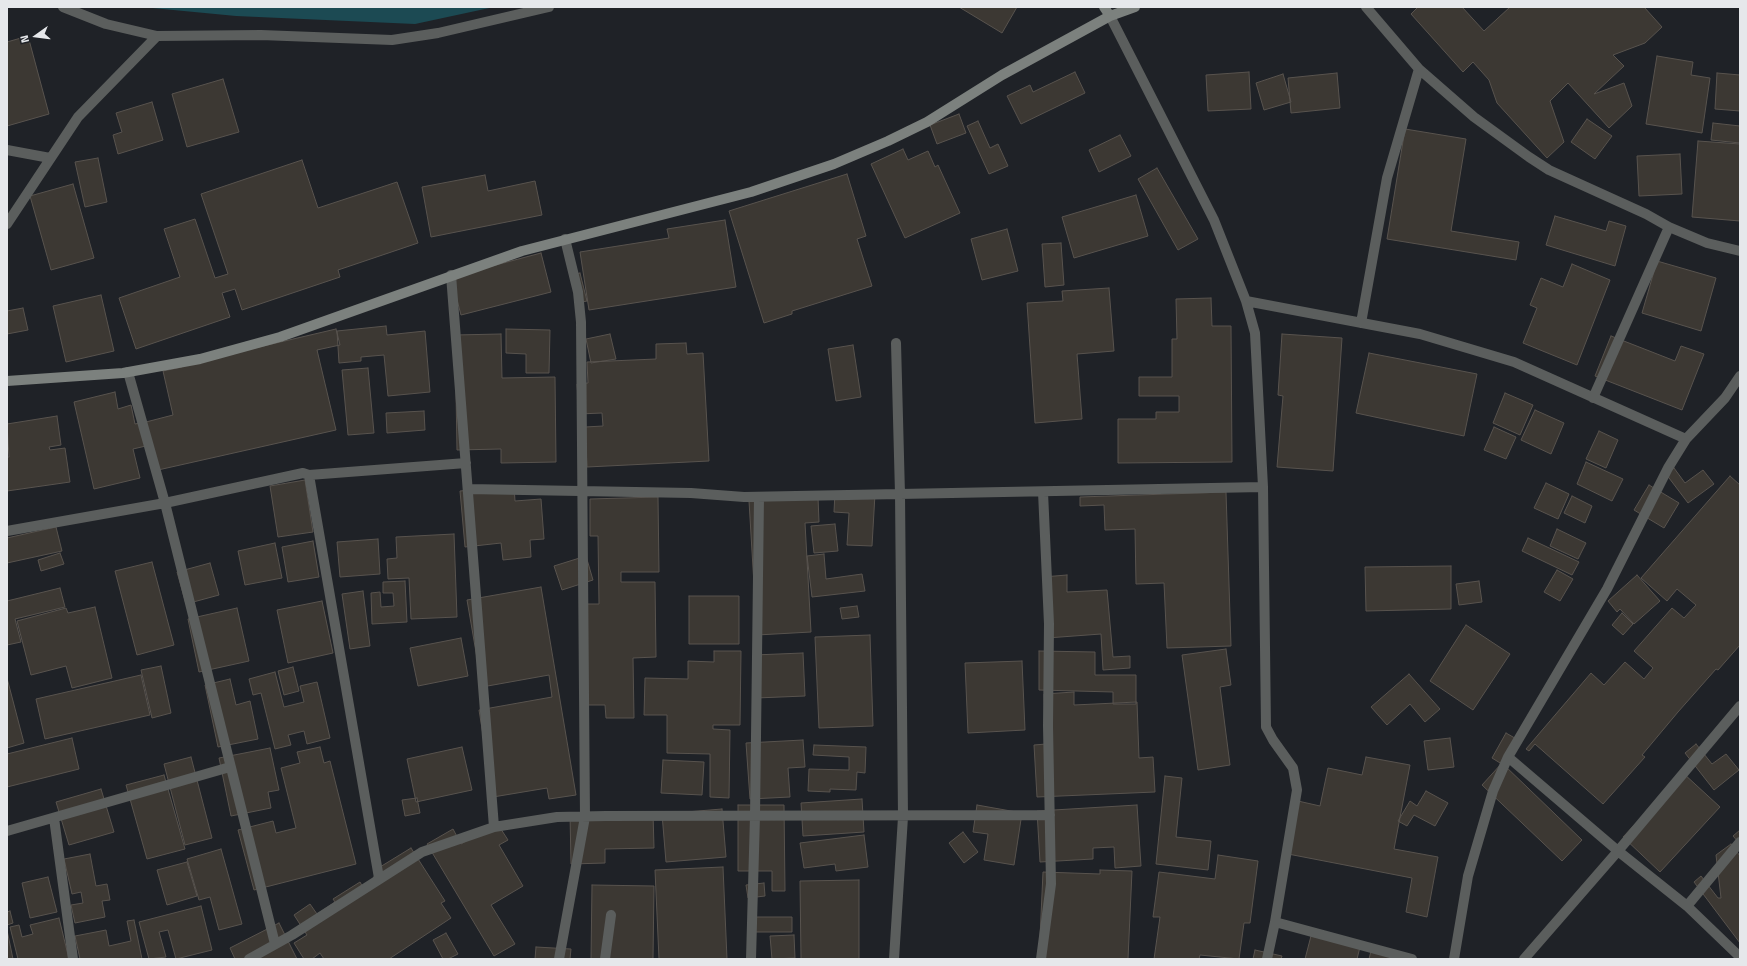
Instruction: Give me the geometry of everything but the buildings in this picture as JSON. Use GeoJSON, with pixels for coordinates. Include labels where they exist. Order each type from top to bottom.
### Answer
{"type":"FeatureCollection","features":[{"type":"Feature","properties":{"kind":"main road"},"geometry":{"type":"LineString","coordinates":[[1104,7],[1110,16]]}},
{"type":"Feature","properties":{"kind":"main road"},"geometry":{"type":"LineString","coordinates":[[7,381],[128,372],[200,359],[280,337],[522,251],[751,192],[834,164],[927,122],[1002,75],[1110,16],[1135,7]]}},
{"type":"Feature","properties":{"kind":"street"},"geometry":{"type":"LineString","coordinates":[[55,7],[65,8],[106,24],[157,36],[261,35],[392,40],[438,33],[549,7]]}},
{"type":"Feature","properties":{"kind":"street"},"geometry":{"type":"LineString","coordinates":[[1366,7],[1418,69],[1474,117],[1548,170],[1646,214],[1669,227],[1708,243],[1740,252]]}},
{"type":"Feature","properties":{"kind":"street"},"geometry":{"type":"LineString","coordinates":[[1110,16],[1214,220],[1246,301],[1255,333],[1263,487],[1266,727],[1273,740],[1293,768],[1296,790],[1276,922],[1267,959]]}},
{"type":"Feature","properties":{"kind":"street"},"geometry":{"type":"LineString","coordinates":[[7,224],[78,117],[157,36]]}},
{"type":"Feature","properties":{"kind":"street"},"geometry":{"type":"LineString","coordinates":[[1361,323],[1387,178],[1418,69]]}},
{"type":"Feature","properties":{"kind":"street"},"geometry":{"type":"LineString","coordinates":[[7,150],[50,158]]}},
{"type":"Feature","properties":{"kind":"street"},"geometry":{"type":"LineString","coordinates":[[1593,398],[1669,227]]}},
{"type":"Feature","properties":{"kind":"street"},"geometry":{"type":"LineString","coordinates":[[559,959],[585,817],[581,490],[581,322],[578,292],[565,239]]}},
{"type":"Feature","properties":{"kind":"street"},"geometry":{"type":"LineString","coordinates":[[451,275],[494,827]]}},
{"type":"Feature","properties":{"kind":"street"},"geometry":{"type":"LineString","coordinates":[[1246,301],[1420,334],[1514,362],[1686,439]]}},
{"type":"Feature","properties":{"kind":"street"},"geometry":{"type":"LineString","coordinates":[[894,959],[903,817],[900,494],[896,343]]}},
{"type":"Feature","properties":{"kind":"street"},"geometry":{"type":"LineString","coordinates":[[128,372],[165,503],[275,944]]}},
{"type":"Feature","properties":{"kind":"street"},"geometry":{"type":"LineString","coordinates":[[1454,959],[1468,876],[1493,792],[1508,757],[1607,589],[1668,468],[1686,439],[1725,398],[1740,376]]}},
{"type":"Feature","properties":{"kind":"street"},"geometry":{"type":"LineString","coordinates":[[7,531],[165,503],[303,473],[309,475],[466,463]]}},
{"type":"Feature","properties":{"kind":"street"},"geometry":{"type":"LineString","coordinates":[[309,475],[379,878]]}},
{"type":"Feature","properties":{"kind":"street"},"geometry":{"type":"LineString","coordinates":[[468,489],[691,493],[759,497],[1263,487]]}},
{"type":"Feature","properties":{"kind":"street"},"geometry":{"type":"LineString","coordinates":[[1041,959],[1051,884],[1048,726],[1049,624],[1043,492]]}},
{"type":"Feature","properties":{"kind":"street"},"geometry":{"type":"LineString","coordinates":[[751,959],[755,816],[759,497]]}},
{"type":"Feature","properties":{"kind":"street"},"geometry":{"type":"LineString","coordinates":[[1524,959],[1618,851],[1740,706]]}},
{"type":"Feature","properties":{"kind":"street"},"geometry":{"type":"LineString","coordinates":[[1508,757],[1618,851],[1687,906],[1740,957]]}},
{"type":"Feature","properties":{"kind":"street"},"geometry":{"type":"LineString","coordinates":[[7,831],[230,767]]}},
{"type":"Feature","properties":{"kind":"street"},"geometry":{"type":"LineString","coordinates":[[249,959],[422,852],[494,827],[557,817],[903,817],[1050,815]]}},
{"type":"Feature","properties":{"kind":"street"},"geometry":{"type":"LineString","coordinates":[[54,818],[73,959]]}},
{"type":"Feature","properties":{"kind":"street"},"geometry":{"type":"LineString","coordinates":[[1687,906],[1740,842]]}},
{"type":"Feature","properties":{"kind":"street"},"geometry":{"type":"LineString","coordinates":[[605,959],[611,915]]}},
{"type":"Feature","properties":{"kind":"street"},"geometry":{"type":"LineString","coordinates":[[1276,922],[1412,959]]}},
{"type":"Feature","properties":{"kind":"water"},"geometry":{"type":"Polygon","coordinates":[[[142,7],[494,7],[415,24],[236,16],[142,7]]]}}]}
